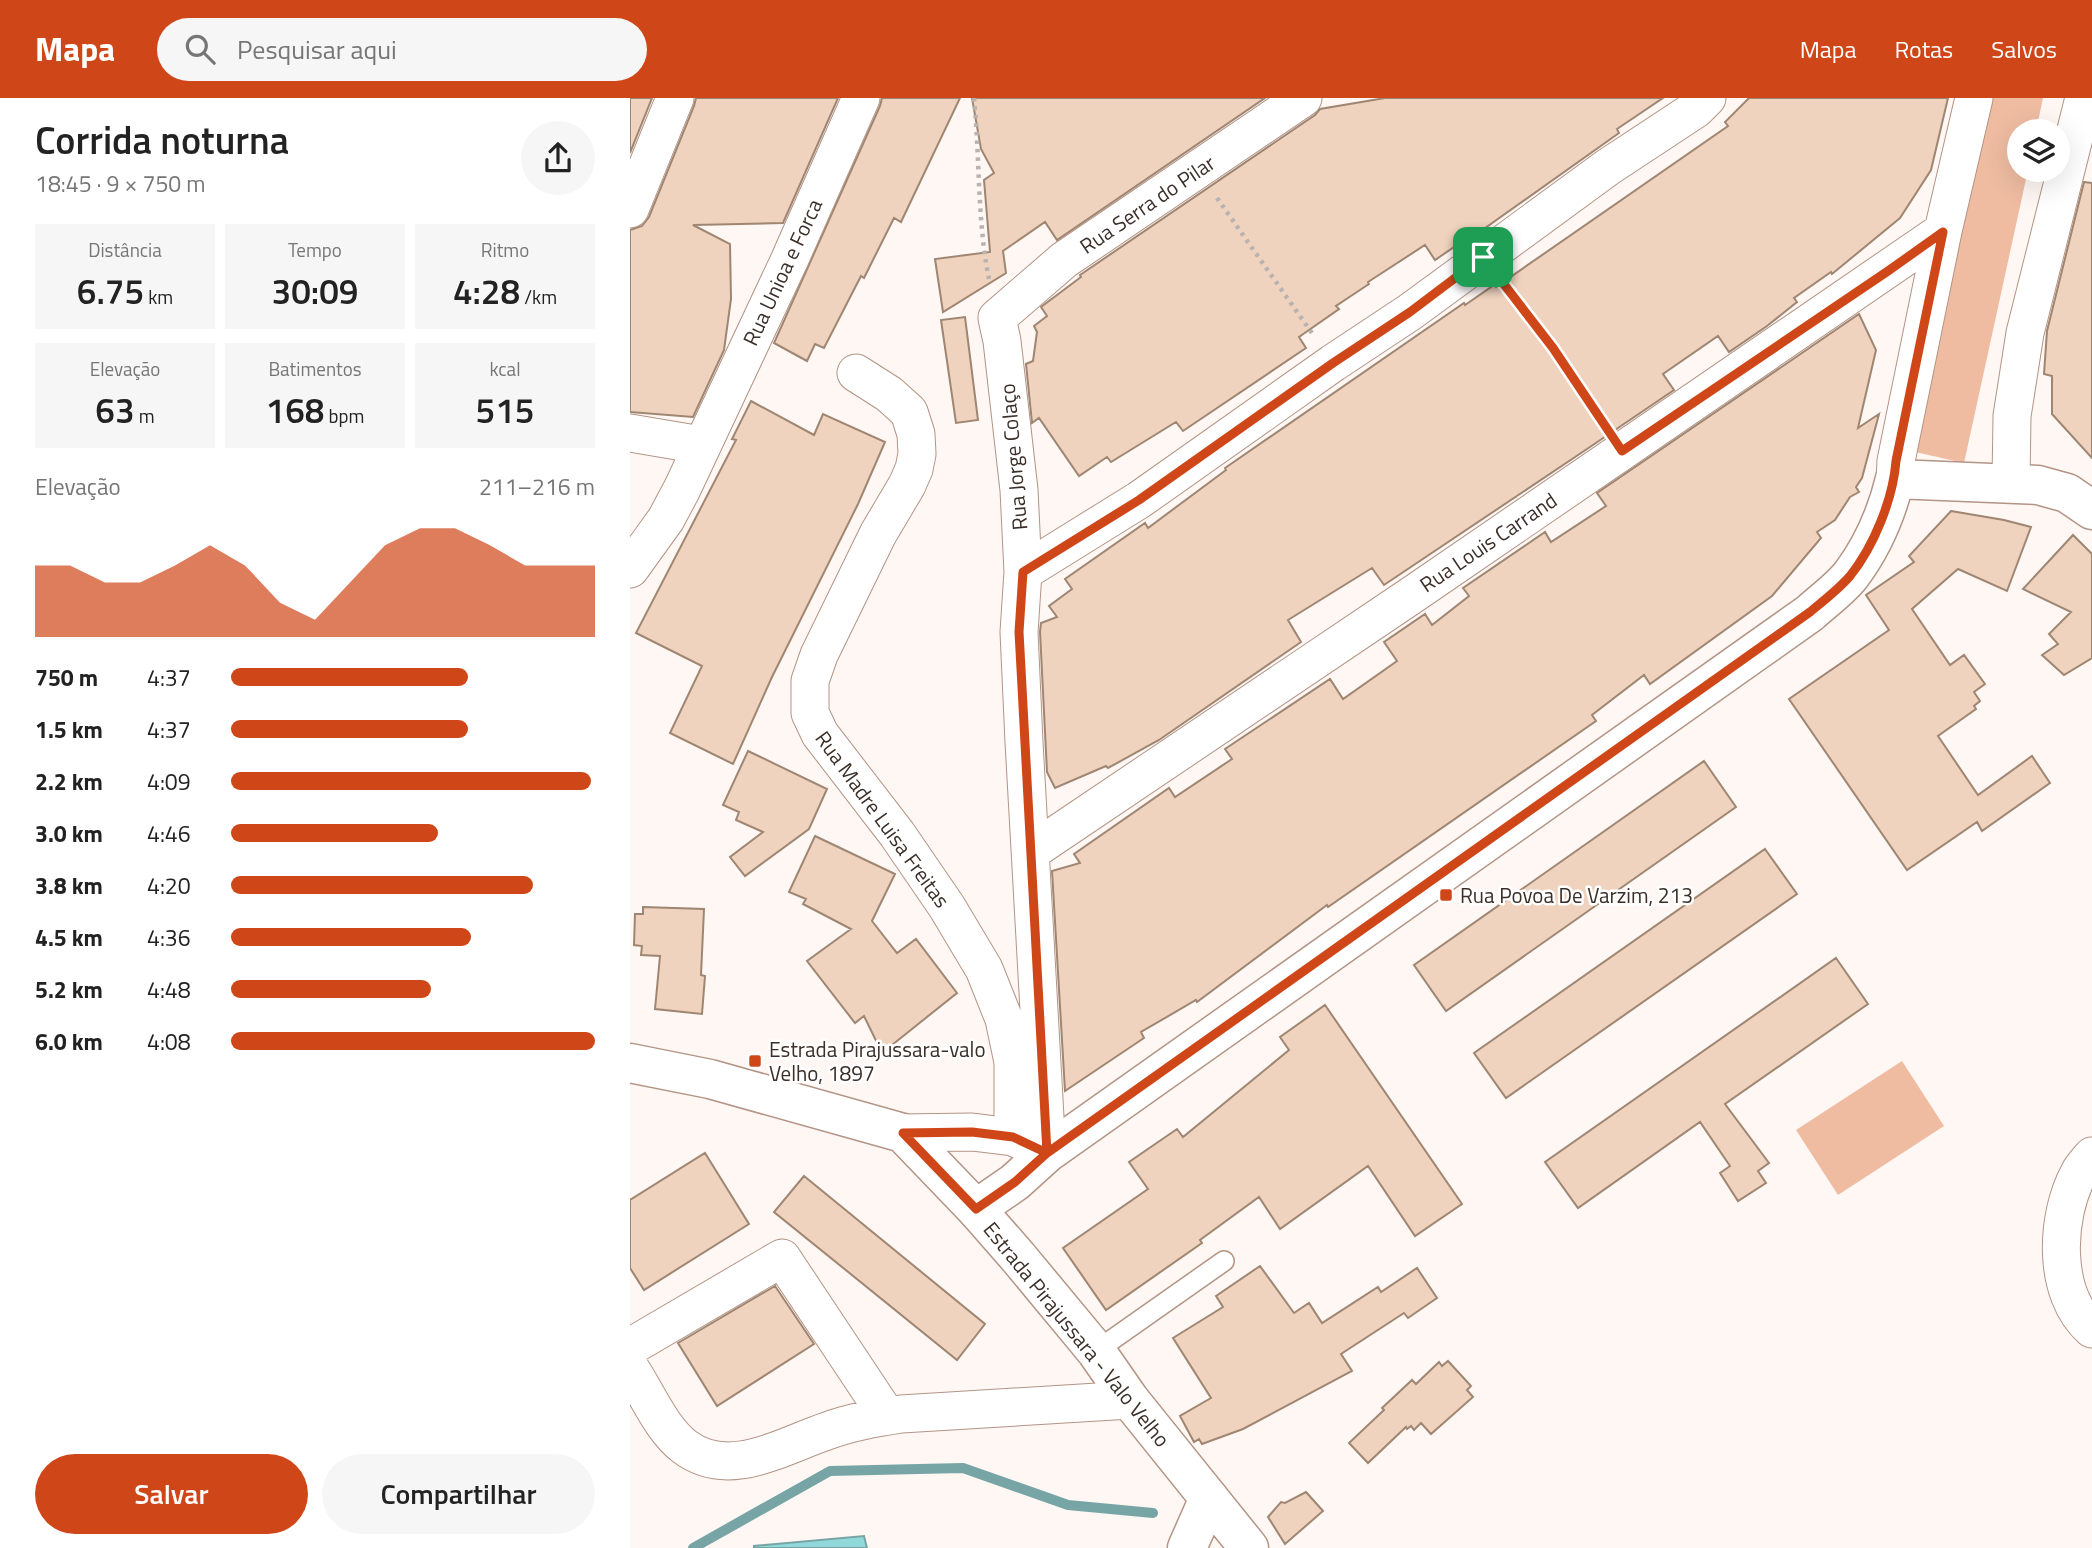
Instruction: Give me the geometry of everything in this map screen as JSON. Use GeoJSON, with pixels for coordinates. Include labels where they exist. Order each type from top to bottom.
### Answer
{"type":"FeatureCollection","features":[{"type":"Feature","properties":{"kind":"main road"},"geometry":{"type":"LineString","coordinates":[[976,1209],[1015,1182],[1047,1153],[1810,612],[1850,576],[1888,505],[1895,479],[2011,482],[2056,489],[2092,510]]}},
{"type":"Feature","properties":{"kind":"main road"},"geometry":{"type":"LineString","coordinates":[[630,1063],[710,1079],[903,1133]]}},
{"type":"Feature","properties":{"kind":"main road","name":"Estrada Pirajussara - Valo Velho"},"geometry":{"type":"LineString","coordinates":[[903,1133],[976,1209],[1096,1351],[1130,1400],[1249,1548]]}},
{"type":"Feature","properties":{"kind":"main road"},"geometry":{"type":"LineString","coordinates":[[1187,1548],[1209,1498]]}},
{"type":"Feature","properties":{"kind":"street"},"geometry":{"type":"LineString","coordinates":[[630,209],[675,98]]}},
{"type":"Feature","properties":{"kind":"street","name":"Rua Unioa e Forca"},"geometry":{"type":"LineString","coordinates":[[630,569],[666,519],[789,261],[860,98]]}},
{"type":"Feature","properties":{"kind":"street","name":"Rua Serra do Pilar"},"geometry":{"type":"LineString","coordinates":[[997,318],[1064,260],[1303,98]]}},
{"type":"Feature","properties":{"kind":"street"},"geometry":{"type":"LineString","coordinates":[[1023,572],[1139,500],[1410,312],[1608,167],[1696,109],[1707,98]]}},
{"type":"Feature","properties":{"kind":"street"},"geometry":{"type":"LineString","coordinates":[[1895,479],[1896,461],[1943,232],[1974,98]]}},
{"type":"Feature","properties":{"kind":"street"},"geometry":{"type":"LineString","coordinates":[[2011,482],[2012,416],[2025,333],[2084,98]]}},
{"type":"Feature","properties":{"kind":"street","name":"Rua Louis Carrand"},"geometry":{"type":"LineString","coordinates":[[1032,851],[1943,232]]}},
{"type":"Feature","properties":{"kind":"street","name":"Rua Jorge Colaço"},"geometry":{"type":"LineString","coordinates":[[997,318],[1002,341],[1018,490],[1023,572],[1019,632],[1047,1153]]}},
{"type":"Feature","properties":{"kind":"street","name":"Rua Madre Luisa Freitas"},"geometry":{"type":"LineString","coordinates":[[856,373],[889,394],[909,412],[916,434],[917,454],[907,485],[878,534],[819,655],[810,681],[810,713],[820,734],[897,834],[947,907],[984,969],[1004,1018],[1013,1062],[1013,1137]]}},
{"type":"Feature","properties":{"kind":"street"},"geometry":{"type":"LineString","coordinates":[[630,433],[701,445]]}},
{"type":"Feature","properties":{"kind":"street"},"geometry":{"type":"LineString","coordinates":[[903,1133],[972,1132],[1013,1137],[1047,1153]]}},
{"type":"Feature","properties":{"kind":"street"},"geometry":{"type":"LineString","coordinates":[[2092,1156],[2079,1173],[2066,1209],[2076,1253],[2065,1282],[2072,1304],[2092,1329]]}},
{"type":"Feature","properties":{"kind":"street"},"geometry":{"type":"LineString","coordinates":[[630,1347],[782,1258],[887,1416]]}},
{"type":"Feature","properties":{"kind":"street"},"geometry":{"type":"LineString","coordinates":[[630,1368],[667,1427],[683,1446],[704,1459],[725,1463],[751,1458],[864,1420],[887,1416],[1130,1400]]}},
{"type":"Feature","properties":{"kind":"lane"},"geometry":{"type":"LineString","coordinates":[[1096,1351],[1224,1261]]}},
{"type":"Feature","properties":{"kind":"path"},"geometry":{"type":"LineString","coordinates":[[974,98],[982,232],[997,318]]}},
{"type":"Feature","properties":{"kind":"path"},"geometry":{"type":"LineString","coordinates":[[1198,171],[1333,363]]}},
{"type":"Feature","properties":{"kind":"path"},"geometry":{"type":"LineString","coordinates":[[1483,257],[1553,348],[1622,451]]}},
{"type":"Feature","properties":{"kind":"shaded area"},"geometry":{"type":"Polygon","coordinates":[[[1988,98],[2043,98],[2039,119],[2007,119],[2007,182],[2025,182],[1964,463],[1902,449],[1988,98]]]}},
{"type":"Feature","properties":{"kind":"shaded area"},"geometry":{"type":"Polygon","coordinates":[[[1902,1061],[1944,1126],[1838,1195],[1796,1130],[1902,1061]]]}},
{"type":"Feature","properties":{"kind":"water"},"geometry":{"type":"Polygon","coordinates":[[[864,1536],[867,1548],[754,1548],[754,1546],[864,1536]]]}},
{"type":"Feature","properties":{"kind":"building"},"geometry":{"type":"Polygon","coordinates":[[[630,98],[652,98],[630,153],[630,98]]]}},
{"type":"Feature","properties":{"kind":"building"},"geometry":{"type":"Polygon","coordinates":[[[696,98],[838,98],[783,223],[693,225],[730,244],[731,299],[724,350],[693,417],[630,412],[630,230],[642,226],[649,217],[696,98]]]}},
{"type":"Feature","properties":{"kind":"building"},"geometry":{"type":"Polygon","coordinates":[[[882,98],[960,98],[901,222],[894,218],[824,348],[815,344],[807,361],[774,343],[882,98]]]}},
{"type":"Feature","properties":{"kind":"building"},"geometry":{"type":"Polygon","coordinates":[[[972,98],[1265,98],[1057,240],[1045,222],[1003,251],[1006,273],[943,312],[935,259],[990,252],[984,180],[994,173],[981,149],[972,98]]]}},
{"type":"Feature","properties":{"kind":"building"},"geometry":{"type":"Polygon","coordinates":[[[1385,98],[1663,98],[1617,129],[1619,133],[1464,243],[1463,241],[1435,260],[1425,245],[1368,282],[1369,284],[1336,306],[1339,309],[1299,337],[1306,348],[1183,431],[1176,422],[1111,462],[1107,457],[1079,476],[1039,418],[1032,423],[1026,364],[1033,361],[1037,332],[1034,326],[1047,316],[1041,307],[1081,277],[1080,275],[1320,109],[1385,98]]]}},
{"type":"Feature","properties":{"kind":"building"},"geometry":{"type":"Polygon","coordinates":[[[1749,98],[1948,98],[1931,170],[1900,218],[1832,274],[1831,272],[1794,298],[1797,302],[1767,326],[1729,352],[1718,336],[1663,374],[1674,390],[1384,585],[1372,568],[1288,620],[1301,642],[1159,740],[1108,768],[1106,766],[1055,788],[1047,772],[1040,632],[1041,623],[1057,617],[1049,606],[1072,589],[1065,579],[1145,523],[1148,528],[1226,470],[1225,468],[1464,303],[1465,305],[1494,285],[1496,287],[1728,126],[1725,122],[1749,98]]]}},
{"type":"Feature","properties":{"kind":"building"},"geometry":{"type":"Polygon","coordinates":[[[2084,182],[2092,183],[2092,458],[2052,414],[2052,376],[2044,374],[2047,331],[2084,182]]]}},
{"type":"Feature","properties":{"kind":"building"},"geometry":{"type":"Polygon","coordinates":[[[1859,314],[1876,350],[1858,428],[1879,414],[1862,478],[1856,487],[1859,492],[1850,497],[1835,520],[1817,532],[1821,538],[1772,596],[1650,684],[1644,675],[1592,715],[1596,721],[1328,907],[1327,905],[1197,1002],[1196,1000],[1141,1032],[1144,1038],[1065,1091],[1052,871],[1080,863],[1074,854],[1169,788],[1175,797],[1232,759],[1225,749],[1330,679],[1343,699],[1397,661],[1384,642],[1425,614],[1432,625],[1469,596],[1463,588],[1545,532],[1551,542],[1606,506],[1597,493],[1859,314]]]}},
{"type":"Feature","properties":{"kind":"building"},"geometry":{"type":"Polygon","coordinates":[[[965,317],[978,420],[956,423],[941,320],[965,317]]]}},
{"type":"Feature","properties":{"kind":"building"},"geometry":{"type":"Polygon","coordinates":[[[751,401],[814,435],[823,414],[885,442],[733,764],[670,733],[702,666],[636,633],[736,440],[732,439],[751,401]]]}},
{"type":"Feature","properties":{"kind":"building"},"geometry":{"type":"Polygon","coordinates":[[[1951,511],[2031,527],[2007,591],[1958,569],[1912,609],[1950,665],[1964,655],[1985,684],[1974,692],[1980,701],[1974,706],[1976,709],[1938,736],[1978,795],[2032,756],[2050,783],[1982,831],[1977,822],[1907,870],[1789,699],[1889,630],[1866,595],[1914,562],[1909,556],[1951,511]]]}},
{"type":"Feature","properties":{"kind":"building"},"geometry":{"type":"Polygon","coordinates":[[[2073,535],[2092,554],[2092,658],[2064,675],[2042,655],[2058,644],[2049,634],[2071,612],[2023,589],[2073,535]]]}},
{"type":"Feature","properties":{"kind":"building"},"geometry":{"type":"Polygon","coordinates":[[[748,751],[827,789],[809,829],[745,876],[730,857],[763,832],[736,820],[739,812],[723,805],[748,751]]]}},
{"type":"Feature","properties":{"kind":"building"},"geometry":{"type":"Polygon","coordinates":[[[1704,761],[1736,807],[1446,1011],[1414,965],[1704,761]]]}},
{"type":"Feature","properties":{"kind":"building"},"geometry":{"type":"Polygon","coordinates":[[[815,836],[895,874],[872,921],[897,953],[916,939],[957,993],[882,1053],[864,1016],[855,1023],[807,961],[851,929],[803,904],[806,899],[789,892],[815,836]]]}},
{"type":"Feature","properties":{"kind":"building"},"geometry":{"type":"Polygon","coordinates":[[[1765,849],[1797,894],[1506,1098],[1474,1053],[1765,849]]]}},
{"type":"Feature","properties":{"kind":"building"},"geometry":{"type":"Polygon","coordinates":[[[643,907],[704,909],[701,975],[705,976],[702,1014],[655,1009],[660,956],[641,955],[642,946],[634,945],[635,914],[643,914],[643,907]]]}},
{"type":"Feature","properties":{"kind":"building"},"geometry":{"type":"Polygon","coordinates":[[[1836,958],[1868,1004],[1725,1104],[1769,1163],[1758,1171],[1766,1183],[1738,1201],[1720,1173],[1730,1166],[1700,1122],[1578,1208],[1545,1162],[1836,958]]]}},
{"type":"Feature","properties":{"kind":"building"},"geometry":{"type":"Polygon","coordinates":[[[1325,1005],[1462,1204],[1415,1236],[1368,1166],[1280,1229],[1259,1197],[1200,1240],[1202,1243],[1106,1310],[1063,1248],[1148,1189],[1129,1162],[1177,1129],[1183,1137],[1289,1050],[1280,1037],[1325,1005]]]}},
{"type":"Feature","properties":{"kind":"building"},"geometry":{"type":"Polygon","coordinates":[[[705,1153],[749,1224],[644,1290],[630,1268],[630,1200],[705,1153]]]}},
{"type":"Feature","properties":{"kind":"building"},"geometry":{"type":"Polygon","coordinates":[[[804,1176],[985,1324],[957,1360],[774,1212],[804,1176]]]}},
{"type":"Feature","properties":{"kind":"building"},"geometry":{"type":"Polygon","coordinates":[[[1260,1266],[1294,1313],[1309,1303],[1322,1323],[1378,1287],[1381,1292],[1417,1268],[1437,1298],[1408,1318],[1404,1313],[1341,1354],[1352,1371],[1243,1429],[1202,1444],[1199,1439],[1194,1442],[1180,1416],[1211,1398],[1173,1338],[1223,1307],[1216,1296],[1260,1266]]]}},
{"type":"Feature","properties":{"kind":"building"},"geometry":{"type":"Polygon","coordinates":[[[775,1286],[814,1344],[717,1406],[678,1343],[775,1286]]]}},
{"type":"Feature","properties":{"kind":"building"},"geometry":{"type":"Polygon","coordinates":[[[1448,1361],[1471,1386],[1467,1390],[1473,1397],[1431,1434],[1421,1423],[1414,1430],[1411,1426],[1407,1429],[1406,1427],[1368,1463],[1349,1443],[1412,1380],[1416,1384],[1439,1362],[1442,1366],[1448,1361]]]}},
{"type":"Feature","properties":{"kind":"building"},"geometry":{"type":"Polygon","coordinates":[[[1306,1492],[1323,1511],[1285,1544],[1268,1517],[1281,1502],[1285,1503],[1306,1492]]]}},
{"type":"Feature","properties":{"kind":"waterway"},"geometry":{"type":"LineString","coordinates":[[693,1548],[830,1471],[963,1468],[1068,1505],[1153,1513]]}},
{"type":"Feature","properties":{"kind":"place","name":"Rua Povoa De Varzim, 213"},"geometry":{"type":"Point","coordinates":[1446,895]}},
{"type":"Feature","properties":{"kind":"place","name":"Estrada Pirajussara-valo Velho, 1897"},"geometry":{"type":"Point","coordinates":[755,1061]}},
{"type":"Feature","properties":{"kind":"route"},"geometry":{"type":"LineString","coordinates":[[1483,257],[1410,312],[1333,363],[1220,445],[1139,500],[1023,572],[1019,632],[1047,1153],[1015,1182],[976,1209],[903,1133],[972,1132],[1013,1137],[1047,1153],[1774,639],[1810,612],[1850,576],[1873,537],[1888,505],[1895,479],[1896,461],[1943,232],[1622,451],[1604,420],[1553,348],[1483,257]]}}]}
